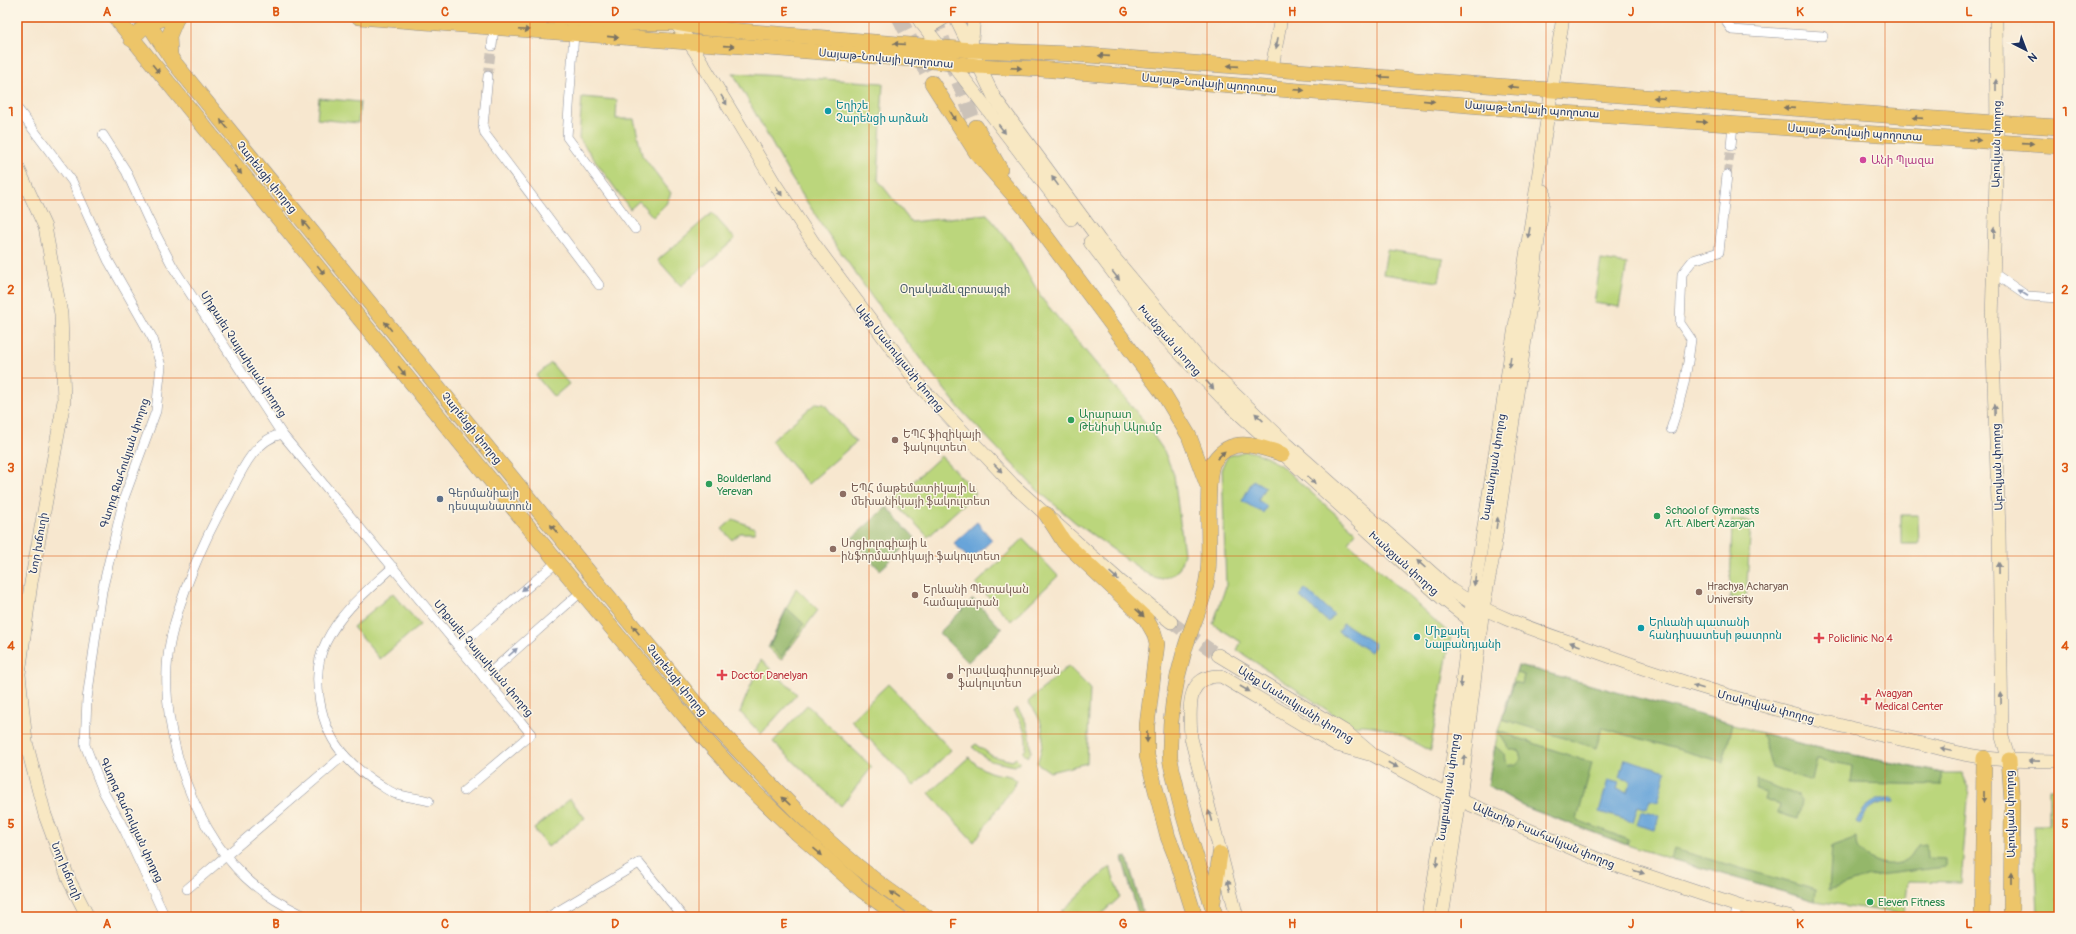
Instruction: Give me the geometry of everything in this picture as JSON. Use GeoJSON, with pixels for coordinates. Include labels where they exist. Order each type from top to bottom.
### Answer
{"type":"FeatureCollection","features":[{"type":"Feature","properties":{"kind":"main road","name":"Չարենցի փողոց"},"geometry":{"type":"LineString","coordinates":[[114,17],[556,562],[582,591],[694,728],[749,787],[797,833],[863,891],[899,917]]}},
{"type":"Feature","properties":{"kind":"main road"},"geometry":{"type":"LineString","coordinates":[[131,39],[146,20],[169,17]]}},
{"type":"Feature","properties":{"kind":"main road"},"geometry":{"type":"LineString","coordinates":[[170,54],[169,36],[177,17]]}},
{"type":"Feature","properties":{"kind":"main road","name":"Սայաթ-Նովայի պողոտա"},"geometry":{"type":"LineString","coordinates":[[359,17],[924,60],[977,66],[1049,70],[1552,112],[2059,146]]}},
{"type":"Feature","properties":{"kind":"main road","name":"Սայաթ-Նովայի պողոտա"},"geometry":{"type":"LineString","coordinates":[[552,17],[623,24],[679,20],[705,28],[938,46],[971,50],[1041,52],[1272,68],[1997,124],[2059,127]]}},
{"type":"Feature","properties":{"kind":"main road"},"geometry":{"type":"LineString","coordinates":[[919,20],[934,24],[946,17]]}},
{"type":"Feature","properties":{"kind":"main road","name":"Խանջյան փողոց"},"geometry":{"type":"LineString","coordinates":[[954,17],[971,50],[977,66],[994,97],[1100,241],[1205,366],[1287,444],[1450,590],[1477,606]]}},
{"type":"Feature","properties":{"kind":"main road"},"geometry":{"type":"LineString","coordinates":[[971,50],[974,17]]}},
{"type":"Feature","properties":{"kind":"main road"},"geometry":{"type":"LineString","coordinates":[[1272,68],[1281,17]]}},
{"type":"Feature","properties":{"kind":"main road","name":"Նալբանդյան փողոց"},"geometry":{"type":"LineString","coordinates":[[1442,917],[1460,799],[1477,606],[1552,112],[1563,17]]}},
{"type":"Feature","properties":{"kind":"main road","name":"Նալբանդյան փողոց"},"geometry":{"type":"LineString","coordinates":[[1555,90],[1569,17]]}},
{"type":"Feature","properties":{"kind":"main road","name":"Աբովյան փողոց"},"geometry":{"type":"LineString","coordinates":[[1996,17],[1997,124],[1992,272],[2002,737],[2009,760],[2012,803],[2011,917]]}},
{"type":"Feature","properties":{"kind":"main road","name":"Չարենցի փողոց"},"geometry":{"type":"LineString","coordinates":[[146,20],[202,98],[705,715],[760,775],[809,822],[874,880],[927,917]]}},
{"type":"Feature","properties":{"kind":"main road","name":"Ալեք Մանուկյանի փողոց"},"geometry":{"type":"LineString","coordinates":[[679,20],[690,43],[779,191],[817,248],[896,356],[950,418],[1014,485],[1120,582],[1171,622]]}},
{"type":"Feature","properties":{"kind":"main road","name":"Խանջյան փողոց"},"geometry":{"type":"LineString","coordinates":[[919,20],[1154,326],[1225,401],[1442,598],[1470,620]]}},
{"type":"Feature","properties":{"kind":"main road"},"geometry":{"type":"LineString","coordinates":[[932,83],[976,152],[1024,207],[1177,413],[1189,436],[1209,490]]}},
{"type":"Feature","properties":{"kind":"main road"},"geometry":{"type":"LineString","coordinates":[[976,127],[1024,207]]}},
{"type":"Feature","properties":{"kind":"main road","name":"Նոր խճուղի"},"geometry":{"type":"LineString","coordinates":[[17,166],[45,227],[61,314],[64,401],[31,583],[19,674],[21,739],[45,815],[69,880],[88,917]]}},
{"type":"Feature","properties":{"kind":"main road"},"geometry":{"type":"LineString","coordinates":[[1214,912],[1182,809],[1170,758],[1172,705],[1184,652],[1203,599],[1208,572],[1209,477],[1214,462],[1226,450],[1233,446],[1252,444],[1282,454]]}},
{"type":"Feature","properties":{"kind":"main road"},"geometry":{"type":"LineString","coordinates":[[1046,514],[1064,542],[1146,619],[1154,633],[1157,644],[1147,725],[1148,756],[1166,831],[1178,860],[1195,917]]}},
{"type":"Feature","properties":{"kind":"main road","name":"Նալբանդյան փողոց"},"geometry":{"type":"LineString","coordinates":[[1428,917],[1448,794],[1470,620],[1477,606]]}},
{"type":"Feature","properties":{"kind":"main road","name":"Մոսկովյան փողոց"},"geometry":{"type":"LineString","coordinates":[[1477,606],[1520,624],[1662,676],[1849,729],[1984,758],[2059,761]]}},
{"type":"Feature","properties":{"kind":"main road","name":"Ալեք Մանուկյանի փողոց"},"geometry":{"type":"LineString","coordinates":[[1218,655],[1346,732],[1373,755]]}},
{"type":"Feature","properties":{"kind":"main road","name":"Ալեք Մանուկյանի փողոց"},"geometry":{"type":"LineString","coordinates":[[1220,854],[1191,738],[1190,710],[1194,688],[1200,680],[1209,675],[1221,676],[1337,745],[1373,755],[1460,799]]}},
{"type":"Feature","properties":{"kind":"main road"},"geometry":{"type":"LineString","coordinates":[[1982,917],[1984,758]]}},
{"type":"Feature","properties":{"kind":"main road","name":"Ավետիք Իսահակյան փողոց"},"geometry":{"type":"LineString","coordinates":[[1460,799],[1598,859],[1737,911],[1789,917]]}},
{"type":"Feature","properties":{"kind":"main road"},"geometry":{"type":"LineString","coordinates":[[797,833],[805,829],[809,822]]}},
{"type":"Feature","properties":{"kind":"main road"},"geometry":{"type":"LineString","coordinates":[[1214,912],[1220,854]]}},
{"type":"Feature","properties":{"kind":"main road"},"geometry":{"type":"LineString","coordinates":[[1220,854],[1237,917]]}},
{"type":"Feature","properties":{"kind":"main road"},"geometry":{"type":"LineString","coordinates":[[1178,860],[1214,912]]}},
{"type":"Feature","properties":{"kind":"street"},"geometry":{"type":"LineString","coordinates":[[1726,17],[1727,23],[1732,30],[1823,36]]}},
{"type":"Feature","properties":{"kind":"street"},"geometry":{"type":"LineString","coordinates":[[492,46],[494,28]]}},
{"type":"Feature","properties":{"kind":"street"},"geometry":{"type":"LineString","coordinates":[[574,33],[567,137],[635,229]]}},
{"type":"Feature","properties":{"kind":"street"},"geometry":{"type":"LineString","coordinates":[[488,76],[483,126],[485,134],[599,285]]}},
{"type":"Feature","properties":{"kind":"street","name":"Գևորգ Ջահուկյան փողոց"},"geometry":{"type":"LineString","coordinates":[[17,108],[72,180],[108,260],[153,339],[161,366],[156,411],[124,498],[102,591],[87,699],[85,745],[104,791],[124,829],[165,917]]}},
{"type":"Feature","properties":{"kind":"street"},"geometry":{"type":"LineString","coordinates":[[1731,146],[1734,124]]}},
{"type":"Feature","properties":{"kind":"street","name":"Միքայել Չայլախյան փողոց"},"geometry":{"type":"LineString","coordinates":[[102,135],[126,171],[148,219],[173,267],[282,434],[531,734],[464,791]]}},
{"type":"Feature","properties":{"kind":"street"},"geometry":{"type":"LineString","coordinates":[[1671,429],[1687,371],[1691,339],[1680,323],[1682,274],[1692,260],[1719,252],[1727,176]]}},
{"type":"Feature","properties":{"kind":"street"},"geometry":{"type":"LineString","coordinates":[[1992,272],[2027,296],[2059,298]]}},
{"type":"Feature","properties":{"kind":"street"},"geometry":{"type":"LineString","coordinates":[[282,434],[273,436],[253,453],[212,525],[184,595],[171,639],[167,677],[170,715],[177,755],[188,791],[206,826],[226,855],[245,877],[272,899],[307,917]]}},
{"type":"Feature","properties":{"kind":"street"},"geometry":{"type":"LineString","coordinates":[[458,646],[556,562]]}},
{"type":"Feature","properties":{"kind":"street"},"geometry":{"type":"LineString","coordinates":[[393,567],[345,612],[326,643],[320,663],[318,684],[321,706],[330,732],[344,755],[368,777],[395,794],[429,801]]}},
{"type":"Feature","properties":{"kind":"street"},"geometry":{"type":"LineString","coordinates":[[484,678],[582,591]]}},
{"type":"Feature","properties":{"kind":"street"},"geometry":{"type":"LineString","coordinates":[[187,889],[344,755]]}},
{"type":"Feature","properties":{"kind":"street"},"geometry":{"type":"LineString","coordinates":[[548,917],[639,863],[683,917]]}},
{"type":"Feature","properties":{"kind":"green space","name":"Օղակաձև զբոսայգի"},"geometry":{"type":"Polygon","coordinates":[[[733,73],[883,83],[878,180],[911,222],[987,214],[1010,243],[1043,300],[1143,420],[1164,451],[1174,475],[1184,554],[1179,569],[1172,575],[1162,579],[1150,576],[1076,523],[1035,488],[960,409],[874,300],[824,228],[790,176],[733,73]]]}},
{"type":"Feature","properties":{"kind":"green space"},"geometry":{"type":"Polygon","coordinates":[[[582,97],[617,100],[616,119],[634,119],[642,155],[671,193],[666,204],[653,217],[639,201],[630,209],[579,138],[582,97]]]}},
{"type":"Feature","properties":{"kind":"green space"},"geometry":{"type":"Polygon","coordinates":[[[319,98],[360,102],[358,123],[317,119],[319,98]]]}},
{"type":"Feature","properties":{"kind":"green space"},"geometry":{"type":"Polygon","coordinates":[[[712,213],[735,239],[681,286],[658,260],[712,213]]]}},
{"type":"Feature","properties":{"kind":"green space"},"geometry":{"type":"Polygon","coordinates":[[[1387,250],[1443,258],[1439,282],[1383,274],[1387,250]]]}},
{"type":"Feature","properties":{"kind":"green space"},"geometry":{"type":"Polygon","coordinates":[[[1601,260],[1627,264],[1619,307],[1594,303],[1601,260]]]}},
{"type":"Feature","properties":{"kind":"green space"},"geometry":{"type":"Polygon","coordinates":[[[551,363],[569,384],[554,397],[536,376],[551,363]]]}},
{"type":"Feature","properties":{"kind":"green space"},"geometry":{"type":"Polygon","coordinates":[[[816,403],[824,404],[856,442],[808,484],[771,441],[816,403]]]}},
{"type":"Feature","properties":{"kind":"green space"},"geometry":{"type":"Polygon","coordinates":[[[1246,451],[1258,453],[1280,465],[1356,532],[1348,542],[1451,635],[1430,751],[1402,736],[1382,728],[1362,725],[1351,726],[1237,650],[1241,642],[1213,624],[1226,586],[1222,467],[1228,456],[1246,451]]]}},
{"type":"Feature","properties":{"kind":"green space"},"geometry":{"type":"Polygon","coordinates":[[[941,456],[976,493],[928,537],[893,500],[941,456]]]}},
{"type":"Feature","properties":{"kind":"green space"},"geometry":{"type":"Polygon","coordinates":[[[887,507],[915,538],[880,570],[851,539],[887,507]]]}},
{"type":"Feature","properties":{"kind":"green space"},"geometry":{"type":"Polygon","coordinates":[[[1901,515],[1918,515],[1919,544],[1901,544],[1901,515]]]}},
{"type":"Feature","properties":{"kind":"green space"},"geometry":{"type":"Polygon","coordinates":[[[733,519],[755,528],[755,533],[740,533],[732,540],[722,529],[733,519]]]}},
{"type":"Feature","properties":{"kind":"green space"},"geometry":{"type":"Polygon","coordinates":[[[1732,519],[1751,522],[1746,599],[1730,598],[1732,519]]]}},
{"type":"Feature","properties":{"kind":"green space"},"geometry":{"type":"Polygon","coordinates":[[[1023,539],[1058,576],[1011,621],[976,584],[1023,539]]]}},
{"type":"Feature","properties":{"kind":"green space"},"geometry":{"type":"Polygon","coordinates":[[[796,588],[818,610],[781,660],[768,648],[796,588]]]}},
{"type":"Feature","properties":{"kind":"green space"},"geometry":{"type":"Polygon","coordinates":[[[393,593],[420,625],[380,659],[353,627],[393,593]]]}},
{"type":"Feature","properties":{"kind":"green space"},"geometry":{"type":"Polygon","coordinates":[[[973,599],[1002,629],[968,662],[939,633],[973,599]]]}},
{"type":"Feature","properties":{"kind":"green space"},"geometry":{"type":"Polygon","coordinates":[[[787,608],[804,624],[781,657],[770,646],[787,608]]]}},
{"type":"Feature","properties":{"kind":"green space"},"geometry":{"type":"Polygon","coordinates":[[[761,660],[797,694],[761,734],[740,712],[761,660]]]}},
{"type":"Feature","properties":{"kind":"green space"},"geometry":{"type":"Polygon","coordinates":[[[1518,665],[1809,746],[1942,773],[1962,773],[1969,788],[1961,882],[1907,881],[1904,914],[1815,901],[1627,845],[1525,807],[1488,785],[1498,731],[1518,665]]]}},
{"type":"Feature","properties":{"kind":"green space"},"geometry":{"type":"Polygon","coordinates":[[[1518,665],[1733,724],[1723,762],[1602,728],[1596,748],[1502,719],[1514,682],[1522,684],[1524,675],[1516,673],[1518,665]]]}},
{"type":"Feature","properties":{"kind":"green space"},"geometry":{"type":"Polygon","coordinates":[[[1068,666],[1090,688],[1087,763],[1050,772],[1037,763],[1042,746],[1043,731],[1038,717],[1028,702],[1068,666]]]}},
{"type":"Feature","properties":{"kind":"green space"},"geometry":{"type":"Polygon","coordinates":[[[888,684],[951,750],[914,786],[851,720],[888,684]]]}},
{"type":"Feature","properties":{"kind":"green space"},"geometry":{"type":"Polygon","coordinates":[[[807,705],[872,767],[841,806],[773,742],[807,705]]]}},
{"type":"Feature","properties":{"kind":"green space"},"geometry":{"type":"Polygon","coordinates":[[[1017,708],[1024,718],[1029,734],[1031,752],[1027,757],[1023,752],[1026,749],[1024,728],[1013,711],[1017,708]]]}},
{"type":"Feature","properties":{"kind":"green space"},"geometry":{"type":"Polygon","coordinates":[[[1498,731],[1592,763],[1577,820],[1629,840],[1627,845],[1525,807],[1488,785],[1495,746],[1504,754],[1505,761],[1509,765],[1515,765],[1521,759],[1519,751],[1509,749],[1498,731]]]}},
{"type":"Feature","properties":{"kind":"green space"},"geometry":{"type":"Polygon","coordinates":[[[1762,733],[1809,746],[1942,773],[1942,785],[1851,783],[1853,766],[1817,759],[1812,781],[1772,768],[1762,733]]]}},
{"type":"Feature","properties":{"kind":"green space"},"geometry":{"type":"Polygon","coordinates":[[[976,744],[992,756],[1012,761],[1016,758],[1020,762],[1015,766],[990,761],[972,747],[976,744]]]}},
{"type":"Feature","properties":{"kind":"green space"},"geometry":{"type":"Polygon","coordinates":[[[969,757],[977,765],[986,770],[1009,776],[1017,781],[974,842],[929,793],[969,757]]]}},
{"type":"Feature","properties":{"kind":"green space"},"geometry":{"type":"Polygon","coordinates":[[[1757,780],[1797,795],[1802,801],[1798,819],[1778,813],[1780,805],[1764,800],[1766,793],[1755,790],[1757,780]]]}},
{"type":"Feature","properties":{"kind":"green space"},"geometry":{"type":"Polygon","coordinates":[[[2049,789],[2059,789],[2059,914],[2038,914],[2034,825],[2049,825],[2049,789]]]}},
{"type":"Feature","properties":{"kind":"green space"},"geometry":{"type":"Polygon","coordinates":[[[570,799],[585,818],[548,847],[534,829],[570,799]]]}},
{"type":"Feature","properties":{"kind":"green space"},"geometry":{"type":"Polygon","coordinates":[[[1857,837],[1857,845],[1859,849],[1863,854],[1875,861],[1889,864],[1903,862],[1910,857],[1918,845],[1926,844],[1927,858],[1946,859],[1946,867],[1869,876],[1829,890],[1832,846],[1857,837]]]}},
{"type":"Feature","properties":{"kind":"green space"},"geometry":{"type":"Polygon","coordinates":[[[1674,849],[1816,890],[1815,901],[1671,859],[1674,849]]]}},
{"type":"Feature","properties":{"kind":"green space"},"geometry":{"type":"Polygon","coordinates":[[[1127,857],[1144,917],[1139,917],[1122,858],[1127,857]]]}},
{"type":"Feature","properties":{"kind":"green space"},"geometry":{"type":"Polygon","coordinates":[[[1110,867],[1120,897],[1098,917],[1070,917],[1061,912],[1110,867]]]}},
{"type":"Feature","properties":{"kind":"water"},"geometry":{"type":"Polygon","coordinates":[[[1253,480],[1265,487],[1258,500],[1267,506],[1263,513],[1242,501],[1253,480]]]}},
{"type":"Feature","properties":{"kind":"water"},"geometry":{"type":"Polygon","coordinates":[[[977,522],[992,540],[970,560],[954,543],[977,522]]]}},
{"type":"Feature","properties":{"kind":"water"},"geometry":{"type":"Polygon","coordinates":[[[1305,589],[1334,615],[1328,622],[1299,596],[1305,589]]]}},
{"type":"Feature","properties":{"kind":"water"},"geometry":{"type":"Polygon","coordinates":[[[1343,623],[1375,644],[1370,652],[1338,631],[1343,623]]]}},
{"type":"Feature","properties":{"kind":"water"},"geometry":{"type":"Polygon","coordinates":[[[1625,759],[1666,771],[1658,802],[1650,800],[1647,809],[1638,806],[1633,822],[1599,812],[1608,780],[1619,783],[1617,789],[1628,792],[1631,781],[1620,778],[1625,759]]]}},
{"type":"Feature","properties":{"kind":"water"},"geometry":{"type":"Polygon","coordinates":[[[1894,798],[1894,802],[1878,804],[1866,813],[1860,824],[1856,822],[1868,806],[1876,801],[1894,798]]]}},
{"type":"Feature","properties":{"kind":"water"},"geometry":{"type":"Polygon","coordinates":[[[1641,811],[1659,816],[1655,830],[1637,825],[1641,811]]]}},
{"type":"Feature","properties":{"kind":"tunnel"},"geometry":{"type":"LineString","coordinates":[[899,17],[932,83]]}},
{"type":"Feature","properties":{"kind":"tunnel"},"geometry":{"type":"LineString","coordinates":[[934,17],[976,127]]}},
{"type":"Feature","properties":{"kind":"tunnel"},"geometry":{"type":"LineString","coordinates":[[488,76],[492,46]]}},
{"type":"Feature","properties":{"kind":"tunnel"},"geometry":{"type":"LineString","coordinates":[[1727,175],[1731,146]]}},
{"type":"Feature","properties":{"kind":"tunnel"},"geometry":{"type":"LineString","coordinates":[[1171,622],[1218,655]]}},
{"type":"Feature","properties":{"kind":"place","name":"Եղիշե Չարենցի արձան"},"geometry":{"type":"Point","coordinates":[828,111]}},
{"type":"Feature","properties":{"kind":"place","name":"Անի Պլազա"},"geometry":{"type":"Point","coordinates":[1863,160]}},
{"type":"Feature","properties":{"kind":"place","name":"Արարատ Թենիսի Ակումբ"},"geometry":{"type":"Point","coordinates":[1071,420]}},
{"type":"Feature","properties":{"kind":"place","name":"ԵՊՀ ֆիզիկայի ֆակուլտետ"},"geometry":{"type":"Point","coordinates":[895,440]}},
{"type":"Feature","properties":{"kind":"place","name":"Boulderland Yerevan"},"geometry":{"type":"Point","coordinates":[709,484]}},
{"type":"Feature","properties":{"kind":"place","name":"ԵՊՀ մաթեմատիկայի և մեխանիկայի ֆակուլտետ"},"geometry":{"type":"Point","coordinates":[843,494]}},
{"type":"Feature","properties":{"kind":"place","name":"Գերմանիայի դեսպանատուն"},"geometry":{"type":"Point","coordinates":[440,499]}},
{"type":"Feature","properties":{"kind":"place","name":"School of Gymnasts Aft. Albert Azaryan"},"geometry":{"type":"Point","coordinates":[1657,516]}},
{"type":"Feature","properties":{"kind":"place","name":"Սոցիոլոգիայի և ինֆորմատիկայի ֆակուլտետ"},"geometry":{"type":"Point","coordinates":[833,549]}},
{"type":"Feature","properties":{"kind":"place","name":"Hrachya Acharyan University"},"geometry":{"type":"Point","coordinates":[1699,592]}},
{"type":"Feature","properties":{"kind":"place","name":"Երևանի Պետական համալսարան"},"geometry":{"type":"Point","coordinates":[915,595]}},
{"type":"Feature","properties":{"kind":"place","name":"Երևանի պատանի հանդիսատեսի թատրոն"},"geometry":{"type":"Point","coordinates":[1641,628]}},
{"type":"Feature","properties":{"kind":"place","name":"Միքայել Նալբանդյանի"},"geometry":{"type":"Point","coordinates":[1417,637]}},
{"type":"Feature","properties":{"kind":"place","name":"Policlinic No 4"},"geometry":{"type":"Point","coordinates":[1819,638]}},
{"type":"Feature","properties":{"kind":"place","name":"Doctor Danelyan"},"geometry":{"type":"Point","coordinates":[722,675]}},
{"type":"Feature","properties":{"kind":"place","name":"Իրավագիտության ֆակուլտետ"},"geometry":{"type":"Point","coordinates":[950,676]}},
{"type":"Feature","properties":{"kind":"place","name":"Avagyan Medical Center"},"geometry":{"type":"Point","coordinates":[1866,699]}},
{"type":"Feature","properties":{"kind":"place","name":"Eleven Fitness"},"geometry":{"type":"Point","coordinates":[1870,902]}}]}
